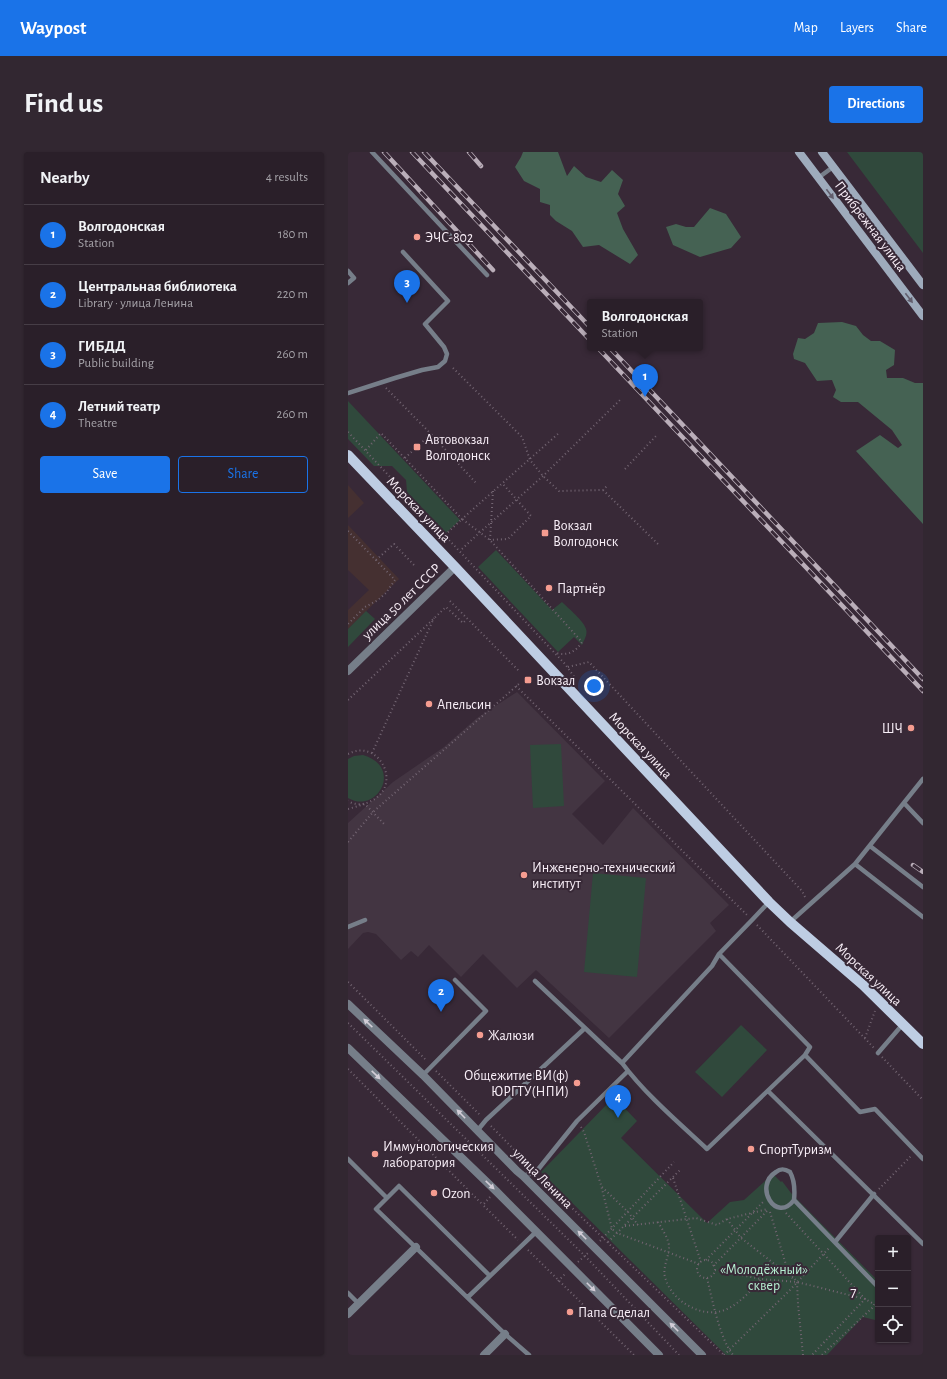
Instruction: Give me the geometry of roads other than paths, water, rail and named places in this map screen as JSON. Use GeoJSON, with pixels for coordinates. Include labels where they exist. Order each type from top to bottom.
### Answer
{"type":"FeatureCollection","features":[{"type":"Feature","properties":{"kind":"main road","name":"Прибрежная улица"},"geometry":{"type":"LineString","coordinates":[[799,152],[923,316]]}},
{"type":"Feature","properties":{"kind":"main road","name":"Прибрежная улица"},"geometry":{"type":"LineString","coordinates":[[822,152],[923,285]]}},
{"type":"Feature","properties":{"kind":"main road","name":"Морская улица"},"geometry":{"type":"LineString","coordinates":[[348,456],[455,567],[768,902],[863,985],[903,1024],[921,1039]]}},
{"type":"Feature","properties":{"kind":"street","name":"улица 50 лет СССР"},"geometry":{"type":"LineString","coordinates":[[348,671],[455,567]]}},
{"type":"Feature","properties":{"kind":"street","name":"улица Ленина"},"geometry":{"type":"LineString","coordinates":[[348,1004],[423,1075],[477,1131],[702,1355]]}},
{"type":"Feature","properties":{"kind":"street"},"geometry":{"type":"LineString","coordinates":[[348,1048],[537,1231],[659,1355]]}},
{"type":"Feature","properties":{"kind":"street"},"geometry":{"type":"LineString","coordinates":[[348,1314],[416,1247]]}},
{"type":"Feature","properties":{"kind":"street"},"geometry":{"type":"LineString","coordinates":[[484,1355],[505,1334]]}},
{"type":"Feature","properties":{"kind":"lane"},"geometry":{"type":"LineString","coordinates":[[372,152],[487,275]]}},
{"type":"Feature","properties":{"kind":"lane"},"geometry":{"type":"LineString","coordinates":[[818,178],[833,167]]}},
{"type":"Feature","properties":{"kind":"lane"},"geometry":{"type":"LineString","coordinates":[[348,393],[422,370],[438,367],[445,360],[447,354],[444,347],[425,324],[448,301],[403,252]]}},
{"type":"Feature","properties":{"kind":"lane"},"geometry":{"type":"LineString","coordinates":[[348,271],[354,278],[348,283]]}},
{"type":"Feature","properties":{"kind":"lane"},"geometry":{"type":"LineString","coordinates":[[790,922],[856,864],[923,779]]}},
{"type":"Feature","properties":{"kind":"lane"},"geometry":{"type":"LineString","coordinates":[[904,803],[923,823]]}},
{"type":"Feature","properties":{"kind":"lane"},"geometry":{"type":"LineString","coordinates":[[870,846],[923,887]]}},
{"type":"Feature","properties":{"kind":"lane"},"geometry":{"type":"LineString","coordinates":[[856,864],[923,917]]}},
{"type":"Feature","properties":{"kind":"lane"},"geometry":{"type":"LineString","coordinates":[[622,1063],[712,966],[719,954],[768,902]]}},
{"type":"Feature","properties":{"kind":"lane"},"geometry":{"type":"LineString","coordinates":[[348,927],[365,920]]}},
{"type":"Feature","properties":{"kind":"lane"},"geometry":{"type":"LineString","coordinates":[[535,981],[622,1063],[659,1104],[707,1149],[805,1055],[810,1048],[719,954]]}},
{"type":"Feature","properties":{"kind":"lane"},"geometry":{"type":"LineString","coordinates":[[423,1075],[486,1011],[455,980]]}},
{"type":"Feature","properties":{"kind":"lane"},"geometry":{"type":"LineString","coordinates":[[878,1053],[903,1024]]}},
{"type":"Feature","properties":{"kind":"lane"},"geometry":{"type":"LineString","coordinates":[[477,1131],[486,1120],[584,1028]]}},
{"type":"Feature","properties":{"kind":"lane"},"geometry":{"type":"LineString","coordinates":[[805,1055],[860,1112],[875,1109],[923,1159]]}},
{"type":"Feature","properties":{"kind":"lane"},"geometry":{"type":"LineString","coordinates":[[520,1173],[536,1172],[577,1121],[628,1071]]}},
{"type":"Feature","properties":{"kind":"lane"},"geometry":{"type":"LineString","coordinates":[[768,1090],[923,1244]]}},
{"type":"Feature","properties":{"kind":"lane"},"geometry":{"type":"LineString","coordinates":[[348,1159],[387,1198]]}},
{"type":"Feature","properties":{"kind":"lane"},"geometry":{"type":"LineString","coordinates":[[780,1169],[785,1169],[790,1172],[794,1181],[794,1200],[790,1206],[781,1208],[775,1206],[768,1197],[766,1186],[767,1181],[773,1173],[780,1169]]}},
{"type":"Feature","properties":{"kind":"lane"},"geometry":{"type":"LineString","coordinates":[[490,1276],[400,1186],[376,1208],[505,1334],[529,1355]]}},
{"type":"Feature","properties":{"kind":"lane"},"geometry":{"type":"LineString","coordinates":[[835,1242],[874,1194]]}},
{"type":"Feature","properties":{"kind":"lane"},"geometry":{"type":"LineString","coordinates":[[794,1200],[875,1284]]}},
{"type":"Feature","properties":{"kind":"lane"},"geometry":{"type":"LineString","coordinates":[[468,1297],[537,1231]]}},
{"type":"Feature","properties":{"kind":"lane"},"geometry":{"type":"LineString","coordinates":[[348,1293],[359,1304]]}},
{"type":"Feature","properties":{"kind":"railway"},"geometry":{"type":"LineString","coordinates":[[384,152],[493,270]]}},
{"type":"Feature","properties":{"kind":"railway"},"geometry":{"type":"LineString","coordinates":[[412,152],[587,337]]}},
{"type":"Feature","properties":{"kind":"railway"},"geometry":{"type":"LineString","coordinates":[[424,152],[587,324]]}},
{"type":"Feature","properties":{"kind":"railway"},"geometry":{"type":"LineString","coordinates":[[469,152],[481,166]]}},
{"type":"Feature","properties":{"kind":"railway"},"geometry":{"type":"LineString","coordinates":[[601,351],[923,691]]}},
{"type":"Feature","properties":{"kind":"railway"},"geometry":{"type":"LineString","coordinates":[[613,351],[923,679]]}},
{"type":"Feature","properties":{"kind":"railway"},"geometry":{"type":"LineString","coordinates":[[913,865],[923,872]]}},
{"type":"Feature","properties":{"kind":"place","name":"ЭЧС-802"},"geometry":{"type":"Point","coordinates":[417,237]}},
{"type":"Feature","properties":{"kind":"place","name":"ГИБДД"},"geometry":{"type":"Point","coordinates":[407,303]}},
{"type":"Feature","properties":{"kind":"place","name":"Волгодонская"},"geometry":{"type":"Point","coordinates":[645,397]}},
{"type":"Feature","properties":{"kind":"place","name":"Автовокзал Волгодонск"},"geometry":{"type":"Point","coordinates":[417,447]}},
{"type":"Feature","properties":{"kind":"place","name":"Вокзал Волгодонск"},"geometry":{"type":"Point","coordinates":[545,533]}},
{"type":"Feature","properties":{"kind":"place","name":"Партнёр"},"geometry":{"type":"Point","coordinates":[549,588]}},
{"type":"Feature","properties":{"kind":"place","name":"Вокзал"},"geometry":{"type":"Point","coordinates":[528,680]}},
{"type":"Feature","properties":{"kind":"place","name":"Апельсин"},"geometry":{"type":"Point","coordinates":[429,704]}},
{"type":"Feature","properties":{"kind":"place","name":"ШЧ"},"geometry":{"type":"Point","coordinates":[911,728]}},
{"type":"Feature","properties":{"kind":"place","name":"Инженерно-технический институт"},"geometry":{"type":"Point","coordinates":[524,875]}},
{"type":"Feature","properties":{"kind":"place","name":"Центральная библиотека"},"geometry":{"type":"Point","coordinates":[441,1012]}},
{"type":"Feature","properties":{"kind":"place","name":"Жалюзи"},"geometry":{"type":"Point","coordinates":[480,1035]}},
{"type":"Feature","properties":{"kind":"place","name":"Общежитие ВИ(ф) ЮРГТУ(НПИ)"},"geometry":{"type":"Point","coordinates":[577,1083]}},
{"type":"Feature","properties":{"kind":"place","name":"Летний театр"},"geometry":{"type":"Point","coordinates":[618,1118]}},
{"type":"Feature","properties":{"kind":"place","name":"СпортТуризм"},"geometry":{"type":"Point","coordinates":[751,1149]}},
{"type":"Feature","properties":{"kind":"place","name":"Иммунологическия лаборатория"},"geometry":{"type":"Point","coordinates":[375,1154]}},
{"type":"Feature","properties":{"kind":"place","name":"Ozon"},"geometry":{"type":"Point","coordinates":[434,1193]}},
{"type":"Feature","properties":{"kind":"place","name":"Папа Сделал"},"geometry":{"type":"Point","coordinates":[570,1312]}},
{"type":"Feature","properties":{"kind":"district","name":"7"},"geometry":{"type":"Point","coordinates":[854,1292]}},
{"type":"Feature","properties":{"kind":"park label","name":"«Молодёжный» сквер"},"geometry":{"type":"Point","coordinates":[764,1278]}}]}
